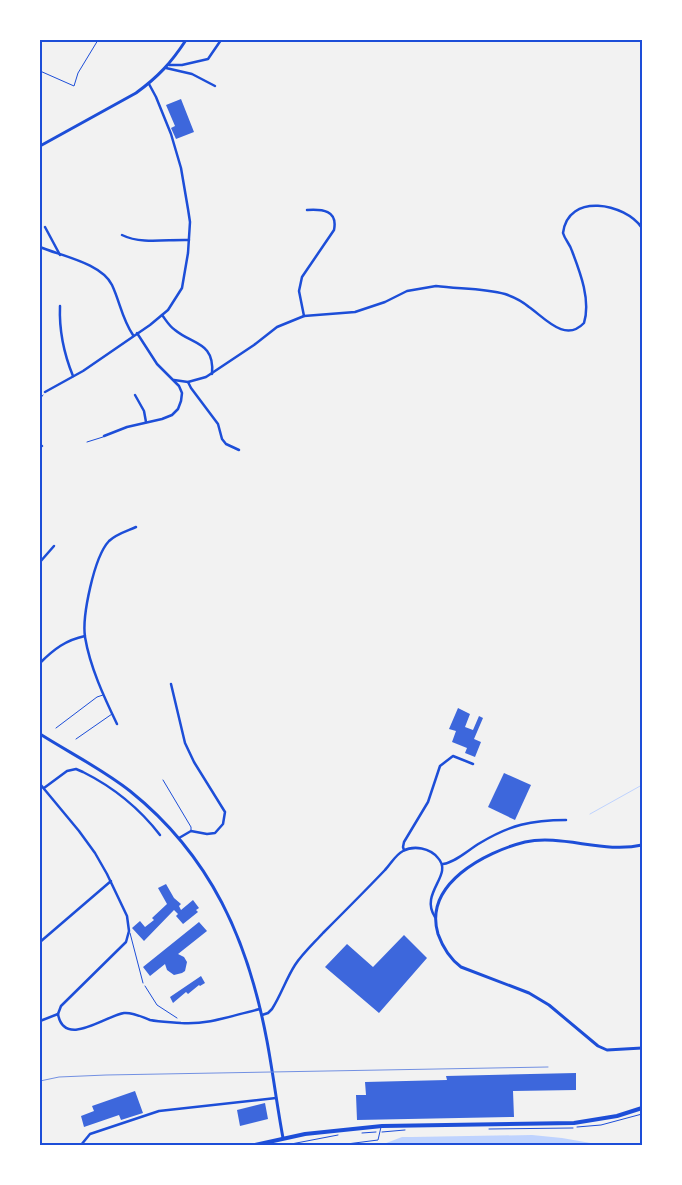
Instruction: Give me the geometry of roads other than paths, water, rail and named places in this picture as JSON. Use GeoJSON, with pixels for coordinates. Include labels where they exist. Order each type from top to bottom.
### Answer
{"type":"FeatureCollection","features":[{"type":"Feature","properties":{"kind":"main road"},"geometry":{"type":"LineString","coordinates":[[255,1145],[314,1133],[382,1126],[574,1124],[613,1117],[642,1108]]}},
{"type":"Feature","properties":{"kind":"street"},"geometry":{"type":"LineString","coordinates":[[40,146],[136,94],[167,67],[186,40]]}},
{"type":"Feature","properties":{"kind":"street"},"geometry":{"type":"LineString","coordinates":[[167,67],[208,59],[221,40]]}},
{"type":"Feature","properties":{"kind":"street"},"geometry":{"type":"LineString","coordinates":[[167,67],[192,74],[215,86]]}},
{"type":"Feature","properties":{"kind":"street"},"geometry":{"type":"LineString","coordinates":[[45,392],[105,356],[162,315],[175,301],[182,288],[189,240],[188,209],[176,148],[163,111],[148,84]]}},
{"type":"Feature","properties":{"kind":"street"},"geometry":{"type":"LineString","coordinates":[[174,380],[188,382],[199,380],[212,374],[254,346],[277,327],[304,316],[355,312],[385,302],[407,291],[436,286],[503,294],[520,301],[558,329],[577,330],[584,323],[587,306],[572,249],[563,233],[568,218],[588,205],[601,206],[620,211],[633,219],[642,228]]}},
{"type":"Feature","properties":{"kind":"street"},"geometry":{"type":"LineString","coordinates":[[304,316],[299,292],[302,277],[334,230],[335,221],[329,212],[318,209],[307,210]]}},
{"type":"Feature","properties":{"kind":"street"},"geometry":{"type":"LineString","coordinates":[[45,227],[61,256]]}},
{"type":"Feature","properties":{"kind":"street"},"geometry":{"type":"LineString","coordinates":[[122,235],[130,239],[139,240],[189,240]]}},
{"type":"Feature","properties":{"kind":"street"},"geometry":{"type":"LineString","coordinates":[[40,247],[92,267],[105,276],[111,283],[123,318],[133,335]]}},
{"type":"Feature","properties":{"kind":"street"},"geometry":{"type":"LineString","coordinates":[[60,306],[59,318],[65,356],[73,376]]}},
{"type":"Feature","properties":{"kind":"street"},"geometry":{"type":"LineString","coordinates":[[162,315],[174,330],[207,350],[212,360],[212,374]]}},
{"type":"Feature","properties":{"kind":"street"},"geometry":{"type":"LineString","coordinates":[[104,436],[172,415],[178,409],[181,401],[182,393],[174,380],[157,364],[136,333]]}},
{"type":"Feature","properties":{"kind":"street"},"geometry":{"type":"LineString","coordinates":[[188,382],[218,424],[222,439],[226,444],[240,450]]}},
{"type":"Feature","properties":{"kind":"street"},"geometry":{"type":"LineString","coordinates":[[135,395],[144,411],[146,422]]}},
{"type":"Feature","properties":{"kind":"street"},"geometry":{"type":"LineString","coordinates":[[117,724],[93,666],[85,636],[85,615],[101,554],[110,540],[136,527]]}},
{"type":"Feature","properties":{"kind":"street"},"geometry":{"type":"LineString","coordinates":[[40,562],[54,546]]}},
{"type":"Feature","properties":{"kind":"street"},"geometry":{"type":"LineString","coordinates":[[40,663],[60,645],[72,639],[85,636]]}},
{"type":"Feature","properties":{"kind":"street"},"geometry":{"type":"LineString","coordinates":[[171,684],[185,743],[194,762],[225,812],[223,824],[216,833],[207,834],[191,831],[179,838]]}},
{"type":"Feature","properties":{"kind":"street"},"geometry":{"type":"LineString","coordinates":[[40,734],[107,774],[129,790],[163,820],[179,838],[212,884],[226,909],[242,947],[262,1015],[283,1138]]}},
{"type":"Feature","properties":{"kind":"street"},"geometry":{"type":"LineString","coordinates":[[404,850],[404,842],[428,802],[440,766],[453,756],[474,764]]}},
{"type":"Feature","properties":{"kind":"street"},"geometry":{"type":"LineString","coordinates":[[44,788],[67,772],[76,769],[84,772],[131,804],[150,822],[160,835]]}},
{"type":"Feature","properties":{"kind":"street"},"geometry":{"type":"LineString","coordinates":[[40,784],[95,852],[127,916],[129,931],[126,942],[61,1006],[58,1014],[62,1024],[76,1030],[122,1013],[156,1021],[183,1023],[211,1022],[260,1009]]}},
{"type":"Feature","properties":{"kind":"street"},"geometry":{"type":"LineString","coordinates":[[443,864],[449,863],[481,842],[511,827],[541,820],[566,820]]}},
{"type":"Feature","properties":{"kind":"street"},"geometry":{"type":"LineString","coordinates":[[642,845],[617,847],[541,840],[525,842],[500,850],[473,863],[457,876],[436,906],[435,918],[446,953],[461,968],[529,993],[549,1005],[598,1046],[607,1050],[642,1048]]}},
{"type":"Feature","properties":{"kind":"street"},"geometry":{"type":"LineString","coordinates":[[262,1015],[272,1009],[291,971],[306,951],[385,870],[398,854],[404,850],[423,848],[438,856],[443,864],[443,871],[430,900],[430,911],[435,918]]}},
{"type":"Feature","properties":{"kind":"street"},"geometry":{"type":"LineString","coordinates":[[40,942],[111,881]]}},
{"type":"Feature","properties":{"kind":"street"},"geometry":{"type":"LineString","coordinates":[[40,1021],[58,1014]]}},
{"type":"Feature","properties":{"kind":"street"},"geometry":{"type":"LineString","coordinates":[[81,1145],[90,1134],[159,1111],[276,1098]]}},
{"type":"Feature","properties":{"kind":"lane"},"geometry":{"type":"LineString","coordinates":[[40,71],[74,86],[78,73],[98,40]]}},
{"type":"Feature","properties":{"kind":"lane"},"geometry":{"type":"LineString","coordinates":[[87,442],[104,436]]}},
{"type":"Feature","properties":{"kind":"lane"},"geometry":{"type":"LineString","coordinates":[[56,728],[96,697],[104,694]]}},
{"type":"Feature","properties":{"kind":"lane"},"geometry":{"type":"LineString","coordinates":[[76,739],[112,714]]}},
{"type":"Feature","properties":{"kind":"lane"},"geometry":{"type":"LineString","coordinates":[[163,780],[191,827],[191,831]]}},
{"type":"Feature","properties":{"kind":"lane"},"geometry":{"type":"LineString","coordinates":[[129,931],[143,983]]}},
{"type":"Feature","properties":{"kind":"lane"},"geometry":{"type":"LineString","coordinates":[[340,1145],[378,1140],[382,1126]]}},
{"type":"Feature","properties":{"kind":"water"},"geometry":{"type":"Polygon","coordinates":[[[532,1135],[602,1145],[381,1145],[402,1137],[532,1135]]]}},
{"type":"Feature","properties":{"kind":"waterway"},"geometry":{"type":"LineString","coordinates":[[590,814],[642,785]]}},
{"type":"Feature","properties":{"kind":"railway"},"geometry":{"type":"LineString","coordinates":[[40,1081],[59,1077],[106,1075],[548,1067]]}}]}
